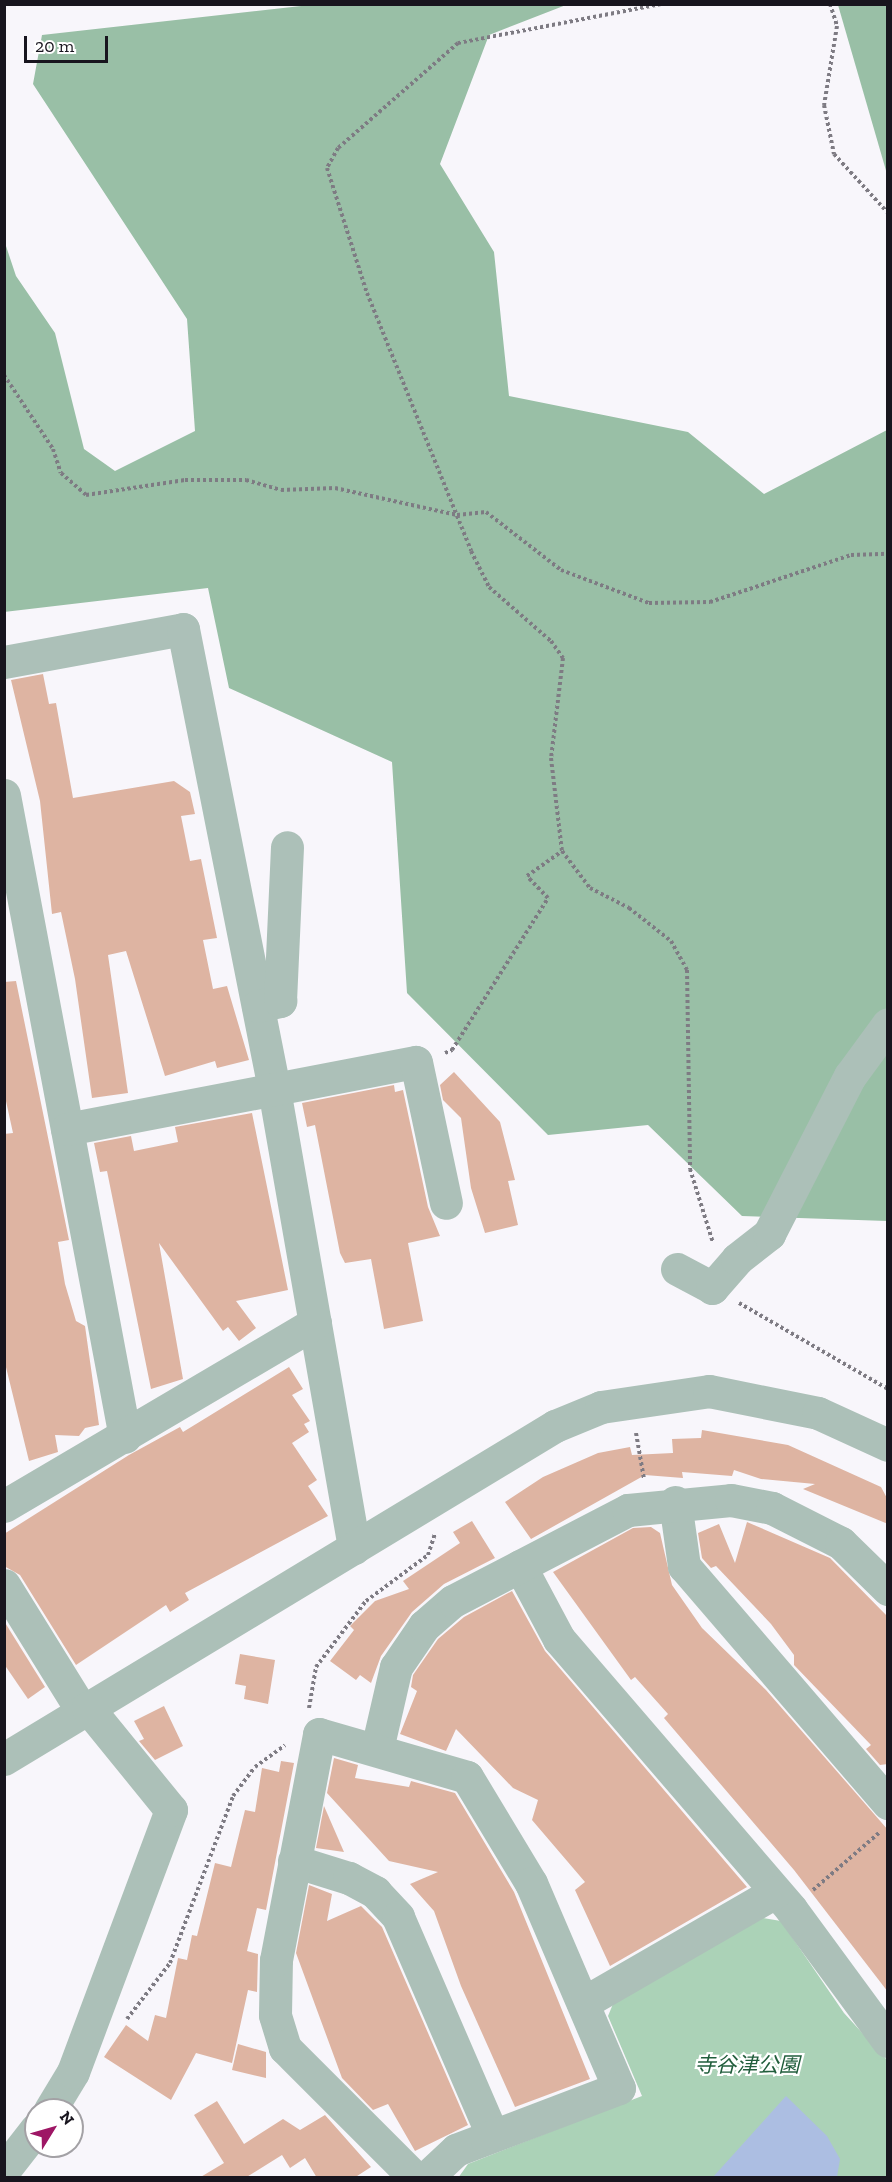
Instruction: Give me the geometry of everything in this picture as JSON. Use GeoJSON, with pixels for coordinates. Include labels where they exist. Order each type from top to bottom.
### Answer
{"type":"FeatureCollection","features":[{"type":"Feature","properties":{"kind":"street"},"geometry":{"type":"LineString","coordinates":[[4,662],[183,629],[274,1089],[354,1548]]}},
{"type":"Feature","properties":{"kind":"street"},"geometry":{"type":"LineString","coordinates":[[4,795],[10,854],[67,1129],[125,1437]]}},
{"type":"Feature","properties":{"kind":"street"},"geometry":{"type":"LineString","coordinates":[[258,1006],[280,1001],[287,847]]}},
{"type":"Feature","properties":{"kind":"street"},"geometry":{"type":"LineString","coordinates":[[677,1269],[718,1282],[769,1234],[850,1076],[888,1024]]}},
{"type":"Feature","properties":{"kind":"street"},"geometry":{"type":"LineString","coordinates":[[67,1129],[416,1062],[446,1203]]}},
{"type":"Feature","properties":{"kind":"street"},"geometry":{"type":"LineString","coordinates":[[4,1506],[125,1437],[315,1323]]}},
{"type":"Feature","properties":{"kind":"street"},"geometry":{"type":"LineString","coordinates":[[4,1759],[555,1426],[601,1407],[653,1395],[709,1392],[761,1399],[818,1413],[888,1445]]}},
{"type":"Feature","properties":{"kind":"street"},"geometry":{"type":"LineString","coordinates":[[377,1749],[396,1667],[424,1626],[453,1601],[596,1523],[662,1505],[731,1500],[772,1508],[841,1543],[888,1589]]}},
{"type":"Feature","properties":{"kind":"street"},"geometry":{"type":"LineString","coordinates":[[662,1505],[684,1566],[888,1803]]}},
{"type":"Feature","properties":{"kind":"street"},"geometry":{"type":"LineString","coordinates":[[520,1566],[560,1639],[783,1900],[888,2042]]}},
{"type":"Feature","properties":{"kind":"street"},"geometry":{"type":"LineString","coordinates":[[4,1585],[85,1709],[171,1810],[73,2072],[57,2098]]}},
{"type":"Feature","properties":{"kind":"street"},"geometry":{"type":"LineString","coordinates":[[415,2178],[285,2048],[275,2015],[276,1960],[319,1734],[377,1749],[466,1777],[531,1883],[619,2088],[492,2134],[456,2150],[426,2178]]}},
{"type":"Feature","properties":{"kind":"street"},"geometry":{"type":"LineString","coordinates":[[294,1861],[349,1878],[375,1892],[398,1917],[492,2134]]}},
{"type":"Feature","properties":{"kind":"street"},"geometry":{"type":"LineString","coordinates":[[583,2003],[783,1900]]}},
{"type":"Feature","properties":{"kind":"street"},"geometry":{"type":"LineString","coordinates":[[4,2170],[24,2144]]}},
{"type":"Feature","properties":{"kind":"path"},"geometry":{"type":"LineString","coordinates":[[661,4],[458,43],[338,148],[327,168],[367,294],[489,587],[551,641],[563,658],[551,758],[562,851],[590,888],[629,908],[671,941],[687,970],[690,1169],[718,1282],[888,1389]]}},
{"type":"Feature","properties":{"kind":"path"},"geometry":{"type":"LineString","coordinates":[[830,4],[837,26],[824,105],[834,154],[888,213]]}},
{"type":"Feature","properties":{"kind":"path"},"geometry":{"type":"LineString","coordinates":[[4,375],[53,448],[61,473],[86,495],[185,480],[246,480],[280,490],[335,488],[457,514],[486,512],[561,570],[650,603],[710,602],[851,555],[888,554]]}},
{"type":"Feature","properties":{"kind":"path"},"geometry":{"type":"LineString","coordinates":[[416,1062],[453,1050],[548,898],[527,876],[562,851]]}},
{"type":"Feature","properties":{"kind":"path"},"geometry":{"type":"LineString","coordinates":[[634,1426],[662,1505]]}},
{"type":"Feature","properties":{"kind":"path"},"geometry":{"type":"LineString","coordinates":[[319,1734],[307,1720],[316,1667],[366,1601],[428,1555],[437,1528]]}},
{"type":"Feature","properties":{"kind":"path"},"geometry":{"type":"LineString","coordinates":[[118,2029],[170,1962],[232,1796],[255,1767],[295,1738],[319,1734]]}},
{"type":"Feature","properties":{"kind":"path"},"geometry":{"type":"LineString","coordinates":[[783,1900],[888,1826]]}},
{"type":"Feature","properties":{"kind":"green space"},"geometry":{"type":"Polygon","coordinates":[[[310,5],[566,5],[489,35],[440,164],[494,252],[509,396],[688,432],[764,494],[887,430],[887,1221],[742,1216],[648,1125],[548,1135],[407,993],[392,762],[229,688],[208,588],[4,612],[4,240],[16,276],[55,333],[84,449],[115,471],[195,431],[187,319],[33,84],[42,35],[310,5]]]}},
{"type":"Feature","properties":{"kind":"green space"},"geometry":{"type":"Polygon","coordinates":[[[838,5],[887,5],[887,174],[838,5]]]}},
{"type":"Feature","properties":{"kind":"green space","name":"寺谷津公園"},"geometry":{"type":"Polygon","coordinates":[[[763,1918],[781,1921],[844,2013],[887,2060],[887,2177],[458,2178],[468,2164],[642,2096],[608,2016],[613,2004],[763,1918]]]}},
{"type":"Feature","properties":{"kind":"water"},"geometry":{"type":"Polygon","coordinates":[[[786,2096],[827,2136],[840,2159],[837,2177],[713,2177],[786,2096]]]}},
{"type":"Feature","properties":{"kind":"building"},"geometry":{"type":"Polygon","coordinates":[[[43,674],[49,704],[56,703],[73,798],[174,781],[190,792],[195,814],[181,816],[190,861],[201,859],[217,938],[203,940],[213,989],[227,986],[249,1060],[217,1068],[215,1061],[165,1076],[126,951],[108,955],[128,1093],[92,1098],[75,979],[61,912],[52,914],[40,801],[11,680],[43,674]]]}},
{"type":"Feature","properties":{"kind":"building"},"geometry":{"type":"Polygon","coordinates":[[[16,981],[69,1240],[58,1242],[65,1284],[76,1321],[85,1326],[99,1425],[85,1428],[79,1436],[55,1435],[58,1452],[29,1461],[4,1359],[4,1134],[13,1133],[4,1092],[4,982],[16,981]]]}},
{"type":"Feature","properties":{"kind":"building"},"geometry":{"type":"Polygon","coordinates":[[[454,1072],[500,1122],[515,1180],[508,1181],[518,1225],[485,1233],[471,1188],[461,1118],[443,1100],[440,1085],[454,1072]]]}},
{"type":"Feature","properties":{"kind":"building"},"geometry":{"type":"Polygon","coordinates":[[[394,1085],[395,1092],[403,1090],[428,1207],[440,1236],[408,1243],[423,1321],[384,1329],[371,1259],[345,1263],[340,1253],[315,1125],[307,1127],[302,1103],[394,1085]]]}},
{"type":"Feature","properties":{"kind":"building"},"geometry":{"type":"Polygon","coordinates":[[[252,1113],[288,1290],[236,1301],[256,1328],[239,1341],[228,1327],[223,1331],[159,1243],[183,1379],[151,1389],[107,1171],[100,1172],[94,1143],[131,1136],[134,1151],[178,1142],[175,1127],[252,1113]]]}},
{"type":"Feature","properties":{"kind":"building"},"geometry":{"type":"Polygon","coordinates":[[[289,1367],[303,1389],[292,1395],[310,1421],[304,1424],[309,1432],[292,1443],[317,1480],[308,1486],[328,1516],[185,1593],[189,1600],[170,1612],[166,1605],[76,1665],[20,1575],[4,1566],[4,1534],[129,1455],[180,1427],[183,1432],[289,1367]]]}},
{"type":"Feature","properties":{"kind":"building"},"geometry":{"type":"Polygon","coordinates":[[[702,1430],[788,1445],[881,1487],[888,1500],[888,1524],[803,1489],[815,1484],[761,1479],[734,1470],[732,1476],[682,1472],[683,1478],[645,1475],[531,1539],[505,1502],[543,1477],[598,1453],[630,1447],[632,1455],[673,1453],[672,1439],[701,1438],[702,1430]]]}},
{"type":"Feature","properties":{"kind":"building"},"geometry":{"type":"Polygon","coordinates":[[[472,1521],[495,1558],[444,1584],[412,1612],[381,1656],[371,1683],[360,1675],[356,1680],[330,1661],[354,1630],[350,1626],[375,1601],[409,1589],[403,1581],[460,1543],[453,1532],[472,1521]]]}},
{"type":"Feature","properties":{"kind":"building"},"geometry":{"type":"Polygon","coordinates":[[[747,1522],[830,1558],[888,1617],[888,1764],[880,1765],[866,1749],[871,1745],[794,1665],[794,1655],[771,1624],[716,1566],[711,1568],[702,1558],[698,1533],[719,1524],[735,1563],[747,1522]]]}},
{"type":"Feature","properties":{"kind":"building"},"geometry":{"type":"Polygon","coordinates":[[[651,1527],[660,1533],[672,1585],[702,1628],[766,1690],[888,1830],[888,1992],[794,1870],[664,1718],[668,1714],[635,1677],[631,1680],[553,1572],[633,1528],[651,1527]]]}},
{"type":"Feature","properties":{"kind":"building"},"geometry":{"type":"Polygon","coordinates":[[[512,1591],[545,1651],[747,1887],[610,1966],[575,1890],[585,1882],[532,1820],[538,1800],[513,1788],[456,1729],[446,1751],[400,1734],[417,1691],[411,1687],[413,1675],[438,1639],[464,1617],[512,1591]]]}},
{"type":"Feature","properties":{"kind":"building"},"geometry":{"type":"Polygon","coordinates":[[[4,1621],[45,1687],[28,1699],[4,1664],[4,1621]]]}},
{"type":"Feature","properties":{"kind":"building"},"geometry":{"type":"Polygon","coordinates":[[[240,1654],[275,1660],[268,1704],[244,1699],[246,1686],[235,1684],[240,1654]]]}},
{"type":"Feature","properties":{"kind":"building"},"geometry":{"type":"Polygon","coordinates":[[[164,1706],[183,1746],[155,1760],[139,1741],[144,1739],[134,1721],[164,1706]]]}},
{"type":"Feature","properties":{"kind":"building"},"geometry":{"type":"Polygon","coordinates":[[[334,1758],[358,1765],[355,1778],[409,1787],[411,1781],[455,1793],[514,1892],[590,2079],[515,2107],[461,1986],[434,1911],[410,1884],[438,1872],[389,1861],[327,1793],[334,1758]]]}},
{"type":"Feature","properties":{"kind":"building"},"geometry":{"type":"Polygon","coordinates":[[[281,1761],[294,1763],[266,1910],[257,1908],[247,1951],[258,1954],[257,1992],[248,1990],[232,2063],[196,2053],[171,2100],[104,2057],[126,2025],[148,2041],[155,2015],[166,2018],[178,1958],[187,1960],[192,1935],[197,1936],[215,1863],[231,1867],[245,1810],[255,1812],[262,1768],[279,1772],[281,1761]]]}},
{"type":"Feature","properties":{"kind":"building"},"geometry":{"type":"Polygon","coordinates":[[[324,1806],[344,1852],[316,1848],[324,1806]]]}},
{"type":"Feature","properties":{"kind":"building"},"geometry":{"type":"Polygon","coordinates":[[[309,1885],[332,1894],[327,1921],[361,1906],[382,1927],[468,2125],[415,2151],[388,2104],[373,2110],[342,2078],[296,1953],[309,1885]]]}},
{"type":"Feature","properties":{"kind":"building"},"geometry":{"type":"Polygon","coordinates":[[[238,2044],[266,2052],[266,2078],[232,2070],[238,2044]]]}},
{"type":"Feature","properties":{"kind":"building"},"geometry":{"type":"Polygon","coordinates":[[[217,2101],[244,2144],[283,2119],[300,2130],[325,2115],[371,2167],[354,2178],[317,2178],[305,2158],[290,2168],[282,2155],[245,2178],[199,2178],[224,2163],[194,2115],[217,2101]]]}}]}
